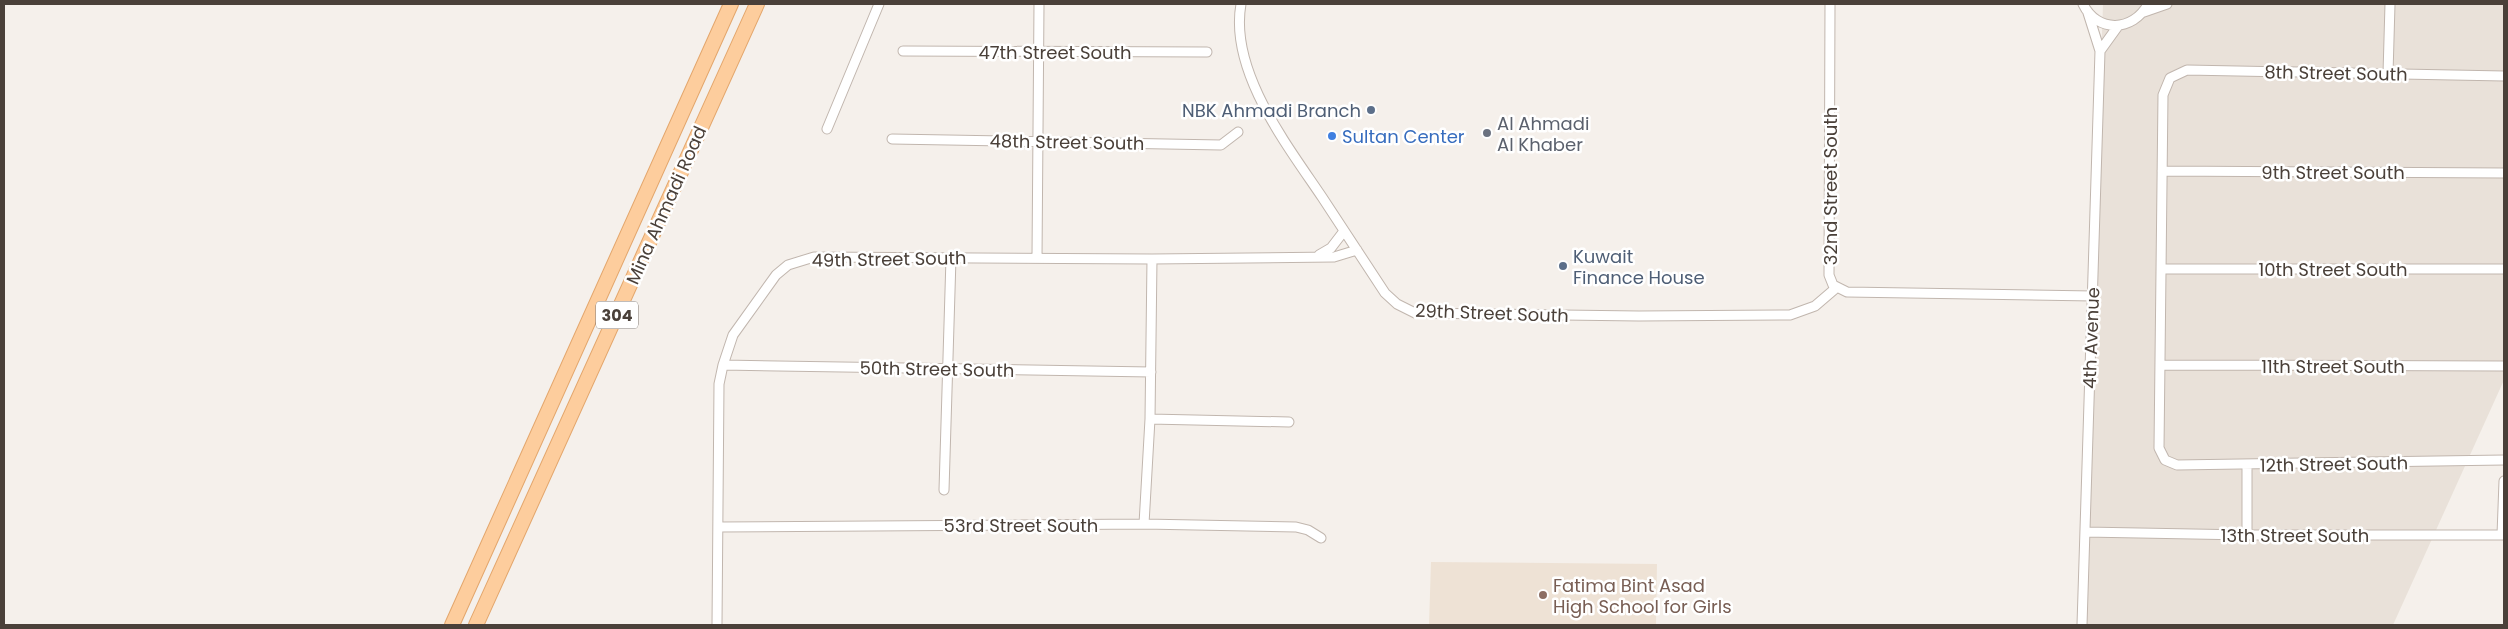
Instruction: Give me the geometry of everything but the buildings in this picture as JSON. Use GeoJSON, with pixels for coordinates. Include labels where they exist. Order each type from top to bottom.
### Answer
{"type":"FeatureCollection","features":[{"type":"Feature","properties":{"kind":"main road","name":"Mina Ahmadi Road"},"geometry":{"type":"LineString","coordinates":[[452,625],[731,4]]}},
{"type":"Feature","properties":{"kind":"main road","name":"Mina Ahmadi Road"},"geometry":{"type":"LineString","coordinates":[[476,625],[757,4]]}},
{"type":"Feature","properties":{"kind":"street"},"geometry":{"type":"LineString","coordinates":[[827,129],[879,4]]}},
{"type":"Feature","properties":{"kind":"street"},"geometry":{"type":"LineString","coordinates":[[1037,258],[1039,4]]}},
{"type":"Feature","properties":{"kind":"street","name":"32nd Street South"},"geometry":{"type":"LineString","coordinates":[[1830,4],[1829,274],[1836,288],[1847,292],[2093,296]]}},
{"type":"Feature","properties":{"kind":"street"},"geometry":{"type":"LineString","coordinates":[[2084,6],[2096,21],[2118,26],[2128,24],[2146,8],[2167,4]]}},
{"type":"Feature","properties":{"kind":"street"},"geometry":{"type":"LineString","coordinates":[[2388,74],[2390,4]]}},
{"type":"Feature","properties":{"kind":"street","name":"29th Street South"},"geometry":{"type":"LineString","coordinates":[[1240,5],[1244,52],[1260,96],[1282,137],[1385,293],[1397,304],[1415,313],[1638,316],[1790,314],[1815,306],[1836,288]]}},
{"type":"Feature","properties":{"kind":"street","name":"4th Avenue"},"geometry":{"type":"LineString","coordinates":[[2082,625],[2100,51],[2084,6]]}},
{"type":"Feature","properties":{"kind":"street"},"geometry":{"type":"LineString","coordinates":[[2100,51],[2118,26]]}},
{"type":"Feature","properties":{"kind":"street","name":"47th Street South"},"geometry":{"type":"LineString","coordinates":[[903,51],[1207,52]]}},
{"type":"Feature","properties":{"kind":"street","name":"8th Street South"},"geometry":{"type":"LineString","coordinates":[[2162,171],[2163,95],[2170,78],[2187,70],[2504,76]]}},
{"type":"Feature","properties":{"kind":"street","name":"48th Street South"},"geometry":{"type":"LineString","coordinates":[[892,139],[1221,145],[1238,132]]}},
{"type":"Feature","properties":{"kind":"street"},"geometry":{"type":"LineString","coordinates":[[2161,366],[2162,171]]}},
{"type":"Feature","properties":{"kind":"street","name":"9th Street South"},"geometry":{"type":"LineString","coordinates":[[2162,171],[2504,173]]}},
{"type":"Feature","properties":{"kind":"street"},"geometry":{"type":"LineString","coordinates":[[1314,256],[1331,248],[1346,234]]}},
{"type":"Feature","properties":{"kind":"street","name":"49th Street South"},"geometry":{"type":"LineString","coordinates":[[717,625],[719,384],[733,334],[776,275],[788,265],[814,256],[1152,259],[1334,257],[1357,250]]}},
{"type":"Feature","properties":{"kind":"street"},"geometry":{"type":"LineString","coordinates":[[944,490],[951,258]]}},
{"type":"Feature","properties":{"kind":"street"},"geometry":{"type":"LineString","coordinates":[[1144,524],[1150,419],[1152,259]]}},
{"type":"Feature","properties":{"kind":"street","name":"10th Street South"},"geometry":{"type":"LineString","coordinates":[[2161,269],[2504,269]]}},
{"type":"Feature","properties":{"kind":"street","name":"50th Street South"},"geometry":{"type":"LineString","coordinates":[[723,365],[1151,372]]}},
{"type":"Feature","properties":{"kind":"street","name":"11th Street South"},"geometry":{"type":"LineString","coordinates":[[2161,366],[2504,366]]}},
{"type":"Feature","properties":{"kind":"street","name":"12th Street South"},"geometry":{"type":"LineString","coordinates":[[2161,366],[2159,448],[2165,460],[2177,465],[2247,466],[2504,460]]}},
{"type":"Feature","properties":{"kind":"street"},"geometry":{"type":"LineString","coordinates":[[1150,419],[1289,422]]}},
{"type":"Feature","properties":{"kind":"street"},"geometry":{"type":"LineString","coordinates":[[2247,466],[2248,535]]}},
{"type":"Feature","properties":{"kind":"street"},"geometry":{"type":"LineString","coordinates":[[2503,535],[2504,481]]}},
{"type":"Feature","properties":{"kind":"street","name":"53rd Street South"},"geometry":{"type":"LineString","coordinates":[[719,527],[1144,524],[1296,526],[1308,530],[1321,538]]}},
{"type":"Feature","properties":{"kind":"street","name":"13th Street South"},"geometry":{"type":"LineString","coordinates":[[2085,532],[2248,535],[2503,535]]}},
{"type":"Feature","properties":{"kind":"shaded area"},"geometry":{"type":"Polygon","coordinates":[[[2103,4],[2504,4],[2504,380],[2393,625],[2082,625],[2103,4]]]}},
{"type":"Feature","properties":{"kind":"shaded area","name":"Fatima Bint Asad High School for Girls"},"geometry":{"type":"Polygon","coordinates":[[[1431,562],[1657,564],[1656,625],[1429,625],[1431,562]]]}},
{"type":"Feature","properties":{"kind":"place","name":"NBK Ahmadi Branch"},"geometry":{"type":"Point","coordinates":[1371,110]}},
{"type":"Feature","properties":{"kind":"place","name":"Al Ahmadi Al Khaber"},"geometry":{"type":"Point","coordinates":[1487,133]}},
{"type":"Feature","properties":{"kind":"place","name":"Sultan Center"},"geometry":{"type":"Point","coordinates":[1332,136]}},
{"type":"Feature","properties":{"kind":"place","name":"Kuwait Finance House"},"geometry":{"type":"Point","coordinates":[1563,266]}},
{"type":"Feature","properties":{"kind":"place","name":"Fatima Bint Asad High School for Girls"},"geometry":{"type":"Point","coordinates":[1543,595]}}]}
